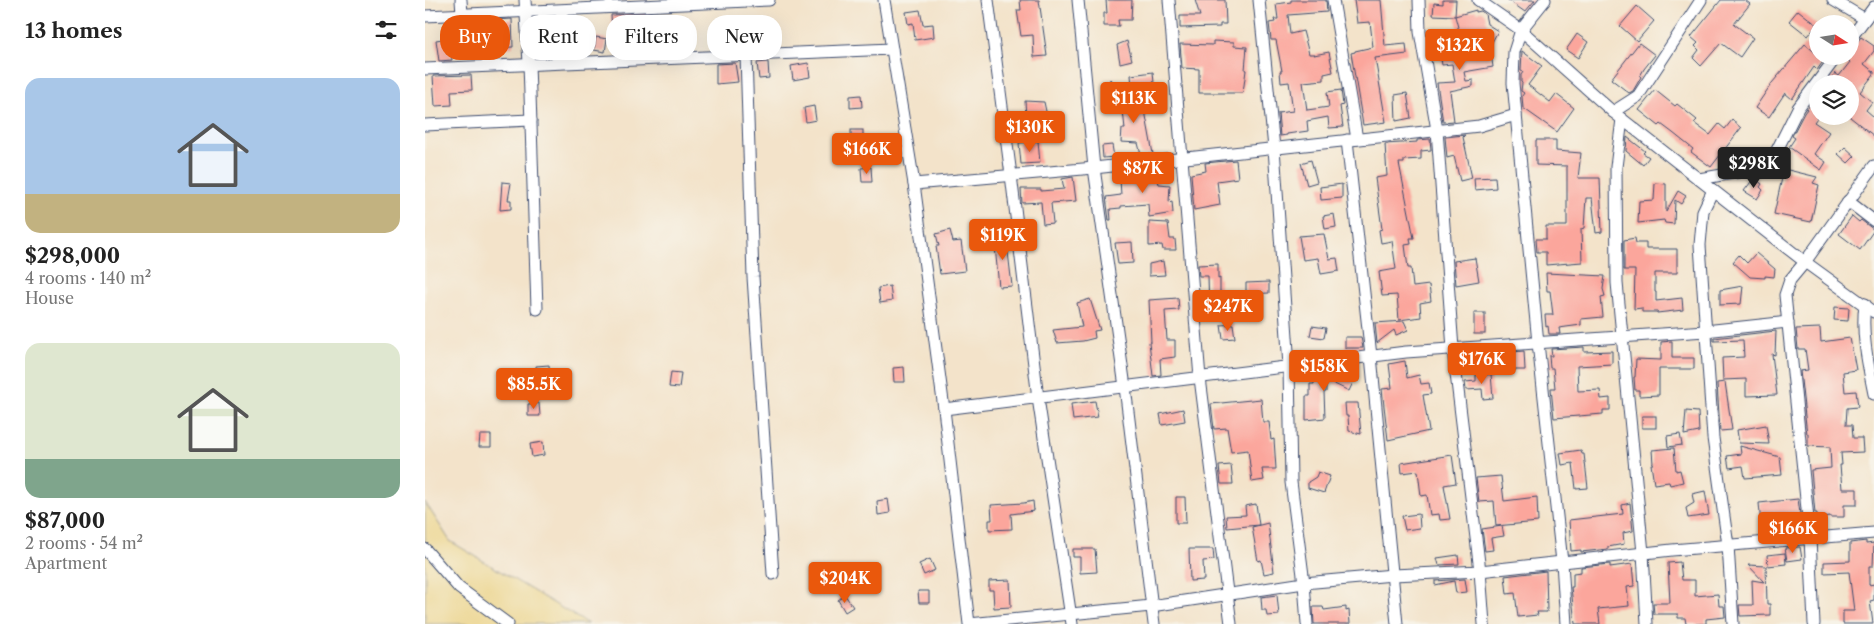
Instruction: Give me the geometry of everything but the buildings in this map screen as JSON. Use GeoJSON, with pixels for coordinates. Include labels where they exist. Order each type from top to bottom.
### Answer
{"type":"FeatureCollection","features":[{"type":"Feature","properties":{"kind":"street"},"geometry":{"type":"LineString","coordinates":[[461,0],[462,14]]}},
{"type":"Feature","properties":{"kind":"street"},"geometry":{"type":"LineString","coordinates":[[425,16],[462,14],[525,6],[769,0]]}},
{"type":"Feature","properties":{"kind":"street"},"geometry":{"type":"LineString","coordinates":[[884,0],[914,184],[944,409],[969,624],[1071,619],[1304,583],[1393,575],[1480,571],[1643,553],[1874,532]]}},
{"type":"Feature","properties":{"kind":"street"},"geometry":{"type":"LineString","coordinates":[[987,0],[1011,175],[1038,398],[1071,619]]}},
{"type":"Feature","properties":{"kind":"street"},"geometry":{"type":"LineString","coordinates":[[1078,0],[1094,168],[1125,387],[1154,624]]}},
{"type":"Feature","properties":{"kind":"street"},"geometry":{"type":"LineString","coordinates":[[1169,0],[1201,378],[1231,624]]}},
{"type":"Feature","properties":{"kind":"street"},"geometry":{"type":"LineString","coordinates":[[1259,0],[1274,148],[1289,366],[1291,482],[1304,583],[1307,624]]}},
{"type":"Feature","properties":{"kind":"street"},"geometry":{"type":"LineString","coordinates":[[1333,0],[1352,139],[1397,624]]}},
{"type":"Feature","properties":{"kind":"street"},"geometry":{"type":"LineString","coordinates":[[1419,0],[1420,32],[1437,130],[1453,348],[1480,571],[1484,624]]}},
{"type":"Feature","properties":{"kind":"street"},"geometry":{"type":"LineString","coordinates":[[1478,0],[1521,30],[1617,115],[1805,262],[1869,308],[1863,319],[1866,350],[1874,394]]}},
{"type":"Feature","properties":{"kind":"street"},"geometry":{"type":"LineString","coordinates":[[1545,0],[1521,30],[1514,52],[1513,83],[1538,343],[1562,562],[1566,624]]}},
{"type":"Feature","properties":{"kind":"street"},"geometry":{"type":"LineString","coordinates":[[1647,624],[1643,553],[1617,283],[1617,115],[1638,96],[1701,0]]}},
{"type":"Feature","properties":{"kind":"street"},"geometry":{"type":"LineString","coordinates":[[1833,0],[1865,19]]}},
{"type":"Feature","properties":{"kind":"street"},"geometry":{"type":"LineString","coordinates":[[525,6],[529,63],[537,309]]}},
{"type":"Feature","properties":{"kind":"street"},"geometry":{"type":"LineString","coordinates":[[1859,27],[1874,7]]}},
{"type":"Feature","properties":{"kind":"street"},"geometry":{"type":"LineString","coordinates":[[782,54],[892,49]]}},
{"type":"Feature","properties":{"kind":"street"},"geometry":{"type":"LineString","coordinates":[[425,68],[707,56]]}},
{"type":"Feature","properties":{"kind":"street"},"geometry":{"type":"LineString","coordinates":[[746,60],[753,277],[773,574]]}},
{"type":"Feature","properties":{"kind":"street"},"geometry":{"type":"LineString","coordinates":[[1699,179],[1739,172],[1767,162],[1775,154],[1798,108],[1830,65]]}},
{"type":"Feature","properties":{"kind":"street"},"geometry":{"type":"LineString","coordinates":[[914,184],[1094,168],[1479,126],[1516,115]]}},
{"type":"Feature","properties":{"kind":"street"},"geometry":{"type":"LineString","coordinates":[[425,125],[531,120]]}},
{"type":"Feature","properties":{"kind":"street"},"geometry":{"type":"LineString","coordinates":[[1815,624],[1810,538],[1785,295],[1790,280],[1874,166]]}},
{"type":"Feature","properties":{"kind":"street"},"geometry":{"type":"LineString","coordinates":[[1713,190],[1703,211],[1700,245],[1713,438],[1728,545],[1733,624]]}},
{"type":"Feature","properties":{"kind":"street"},"geometry":{"type":"LineString","coordinates":[[1848,201],[1874,221]]}},
{"type":"Feature","properties":{"kind":"street"},"geometry":{"type":"LineString","coordinates":[[944,409],[1371,356],[1453,348],[1705,331],[1788,322]]}},
{"type":"Feature","properties":{"kind":"street"},"geometry":{"type":"LineString","coordinates":[[425,549],[459,588],[508,624]]}},
{"type":"Feature","properties":{"kind":"sand"},"geometry":{"type":"Polygon","coordinates":[[[425,502],[450,541],[588,624],[425,624],[425,502]]]}}]}
